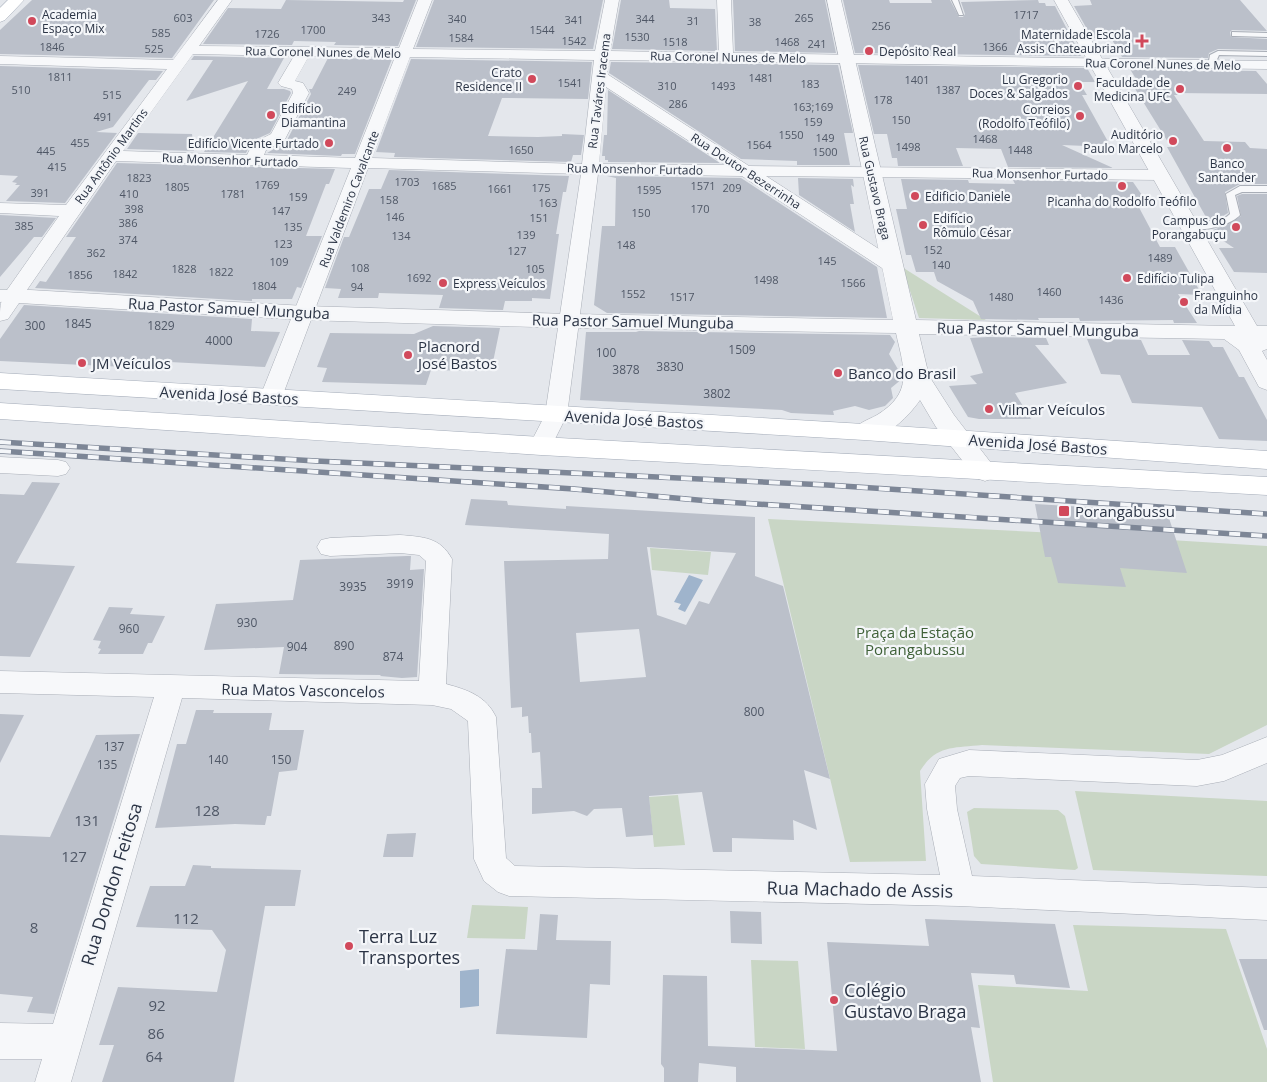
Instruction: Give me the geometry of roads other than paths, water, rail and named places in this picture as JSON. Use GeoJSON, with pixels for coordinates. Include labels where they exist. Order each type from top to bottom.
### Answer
{"type":"FeatureCollection","features":[{"type":"Feature","properties":{"kind":"main road"},"geometry":{"type":"LineString","coordinates":[[0,17],[17,0]]}},
{"type":"Feature","properties":{"kind":"main road","name":"Avenida José Bastos"},"geometry":{"type":"LineString","coordinates":[[0,381],[864,432],[1267,460]]}},
{"type":"Feature","properties":{"kind":"main road","name":"Avenida José Bastos"},"geometry":{"type":"LineString","coordinates":[[0,411],[541,446],[985,472],[1267,486]]}},
{"type":"Feature","properties":{"kind":"street","name":"Rua Antônio Martins"},"geometry":{"type":"LineString","coordinates":[[4,302],[225,0]]}},
{"type":"Feature","properties":{"kind":"street","name":"Rua Valdemiro Cavalcante"},"geometry":{"type":"LineString","coordinates":[[271,397],[425,0]]}},
{"type":"Feature","properties":{"kind":"street","name":"Rua Taváres Iracema"},"geometry":{"type":"LineString","coordinates":[[541,446],[556,415],[590,169],[602,54],[612,0]]}},
{"type":"Feature","properties":{"kind":"street"},"geometry":{"type":"LineString","coordinates":[[724,0],[726,56]]}},
{"type":"Feature","properties":{"kind":"street","name":"Rua Gustavo Braga"},"geometry":{"type":"LineString","coordinates":[[834,0],[917,376],[958,438],[985,472]]}},
{"type":"Feature","properties":{"kind":"street"},"geometry":{"type":"LineString","coordinates":[[1061,0],[1099,63],[1188,225],[1259,333],[1267,349]]}},
{"type":"Feature","properties":{"kind":"street","name":"Rua Coronel Nunes de Melo"},"geometry":{"type":"LineString","coordinates":[[189,50],[602,54],[846,60],[1266,63]]}},
{"type":"Feature","properties":{"kind":"street"},"geometry":{"type":"LineString","coordinates":[[253,160],[259,147],[278,137],[300,93],[298,86],[286,82],[304,52]]}},
{"type":"Feature","properties":{"kind":"street"},"geometry":{"type":"LineString","coordinates":[[0,60],[177,65]]}},
{"type":"Feature","properties":{"kind":"street","name":"Rua Doutor Bezerrinha"},"geometry":{"type":"LineString","coordinates":[[600,76],[892,266]]}},
{"type":"Feature","properties":{"kind":"street","name":"Rua Monsenhor Furtado"},"geometry":{"type":"LineString","coordinates":[[111,156],[590,169],[1160,175]]}},
{"type":"Feature","properties":{"kind":"street"},"geometry":{"type":"LineString","coordinates":[[0,208],[71,211]]}},
{"type":"Feature","properties":{"kind":"street","name":"Rua Pastor Samuel Munguba"},"geometry":{"type":"LineString","coordinates":[[4,302],[570,320],[1259,333]]}},
{"type":"Feature","properties":{"kind":"street"},"geometry":{"type":"LineString","coordinates":[[1227,332],[1248,346],[1267,382]]}},
{"type":"Feature","properties":{"kind":"street"},"geometry":{"type":"LineString","coordinates":[[864,432],[901,410],[912,394],[917,376]]}},
{"type":"Feature","properties":{"kind":"street"},"geometry":{"type":"LineString","coordinates":[[0,465],[58,468]]}},
{"type":"Feature","properties":{"kind":"street"},"geometry":{"type":"LineString","coordinates":[[330,547],[400,544],[425,546],[439,559],[432,693]]}},
{"type":"Feature","properties":{"kind":"street","name":"Rua Matos Vasconcelos"},"geometry":{"type":"LineString","coordinates":[[0,682],[432,693],[458,698],[477,710],[482,717],[488,833]]}},
{"type":"Feature","properties":{"kind":"street","name":"Rua Dondon Feitosa"},"geometry":{"type":"LineString","coordinates":[[53,1082],[171,687]]}},
{"type":"Feature","properties":{"kind":"street"},"geometry":{"type":"LineString","coordinates":[[959,891],[942,809],[940,784],[950,768],[969,763],[1197,774],[1224,768],[1267,750]]}},
{"type":"Feature","properties":{"kind":"street","name":"Rua Machado de Assis"},"geometry":{"type":"LineString","coordinates":[[488,833],[490,859],[494,870],[509,881],[959,891],[1267,904]]}},
{"type":"Feature","properties":{"kind":"street"},"geometry":{"type":"LineString","coordinates":[[0,1041],[64,1042]]}},
{"type":"Feature","properties":{"kind":"lane"},"geometry":{"type":"LineString","coordinates":[[955,0],[961,14]]}},
{"type":"Feature","properties":{"kind":"lane"},"geometry":{"type":"LineString","coordinates":[[1235,34],[1267,35]]}},
{"type":"Feature","properties":{"kind":"lane"},"geometry":{"type":"LineString","coordinates":[[1188,225],[1216,225],[1229,221],[1235,215],[1230,194],[1240,189],[1267,189]]}},
{"type":"Feature","properties":{"kind":"water"},"geometry":{"type":"Polygon","coordinates":[[[689,575],[703,580],[685,612],[678,609],[681,604],[674,602],[689,575]]]}},
{"type":"Feature","properties":{"kind":"water"},"geometry":{"type":"Polygon","coordinates":[[[479,969],[479,1006],[460,1008],[460,971],[479,969]]]}},
{"type":"Feature","properties":{"kind":"railway"},"geometry":{"type":"LineString","coordinates":[[0,442],[316,461],[827,485],[1267,514]]}},
{"type":"Feature","properties":{"kind":"railway"},"geometry":{"type":"LineString","coordinates":[[0,451],[574,489],[709,501],[1267,536]]}},
{"type":"Feature","properties":{"kind":"place","name":"Academia Espaço Mix"},"geometry":{"type":"Point","coordinates":[32,21]}},
{"type":"Feature","properties":{"kind":"place","name":"Maternidade Escola Assis Chateaubriand"},"geometry":{"type":"Point","coordinates":[1142,41]}},
{"type":"Feature","properties":{"kind":"place","name":"Depósito Real"},"geometry":{"type":"Point","coordinates":[869,51]}},
{"type":"Feature","properties":{"kind":"place","name":"Crato Residence II"},"geometry":{"type":"Point","coordinates":[532,79]}},
{"type":"Feature","properties":{"kind":"place","name":"Lu Gregorio Doces & Salgados"},"geometry":{"type":"Point","coordinates":[1078,86]}},
{"type":"Feature","properties":{"kind":"place","name":"Faculdade de Medicina UFC"},"geometry":{"type":"Point","coordinates":[1180,89]}},
{"type":"Feature","properties":{"kind":"place","name":"Edifício Diamantina"},"geometry":{"type":"Point","coordinates":[271,115]}},
{"type":"Feature","properties":{"kind":"place","name":"Correios (Rodolfo Teófilo)"},"geometry":{"type":"Point","coordinates":[1080,116]}},
{"type":"Feature","properties":{"kind":"place","name":"Auditório Paulo Marcelo"},"geometry":{"type":"Point","coordinates":[1173,141]}},
{"type":"Feature","properties":{"kind":"place","name":"Edifício Vicente Furtado"},"geometry":{"type":"Point","coordinates":[329,143]}},
{"type":"Feature","properties":{"kind":"place","name":"Banco Santander"},"geometry":{"type":"Point","coordinates":[1227,148]}},
{"type":"Feature","properties":{"kind":"place","name":"Picanha do Rodolfo Teófilo"},"geometry":{"type":"Point","coordinates":[1122,186]}},
{"type":"Feature","properties":{"kind":"place","name":"Edificio Daniele"},"geometry":{"type":"Point","coordinates":[915,196]}},
{"type":"Feature","properties":{"kind":"place","name":"Edifício Rômulo César"},"geometry":{"type":"Point","coordinates":[923,225]}},
{"type":"Feature","properties":{"kind":"place","name":"Campus do Porangabuçu"},"geometry":{"type":"Point","coordinates":[1236,227]}},
{"type":"Feature","properties":{"kind":"place","name":"Edifício Tulipa"},"geometry":{"type":"Point","coordinates":[1127,278]}},
{"type":"Feature","properties":{"kind":"place","name":"Express Veículos"},"geometry":{"type":"Point","coordinates":[443,283]}},
{"type":"Feature","properties":{"kind":"place","name":"Franguinho da Mídia"},"geometry":{"type":"Point","coordinates":[1184,302]}},
{"type":"Feature","properties":{"kind":"place","name":"Placnord José Bastos"},"geometry":{"type":"Point","coordinates":[408,355]}},
{"type":"Feature","properties":{"kind":"place","name":"JM Veículos"},"geometry":{"type":"Point","coordinates":[82,363]}},
{"type":"Feature","properties":{"kind":"place","name":"Banco do Brasil"},"geometry":{"type":"Point","coordinates":[838,373]}},
{"type":"Feature","properties":{"kind":"place","name":"Vilmar Veículos"},"geometry":{"type":"Point","coordinates":[989,409]}},
{"type":"Feature","properties":{"kind":"place","name":"Porangabussu"},"geometry":{"type":"Point","coordinates":[1064,511]}},
{"type":"Feature","properties":{"kind":"place","name":"Terra Luz Transportes"},"geometry":{"type":"Point","coordinates":[349,946]}},
{"type":"Feature","properties":{"kind":"place","name":"Colégio Gustavo Braga"},"geometry":{"type":"Point","coordinates":[834,1000]}},
{"type":"Feature","properties":{"kind":"park label","name":"Praça da Estação Porangabussu"},"geometry":{"type":"Point","coordinates":[915,640]}}]}
